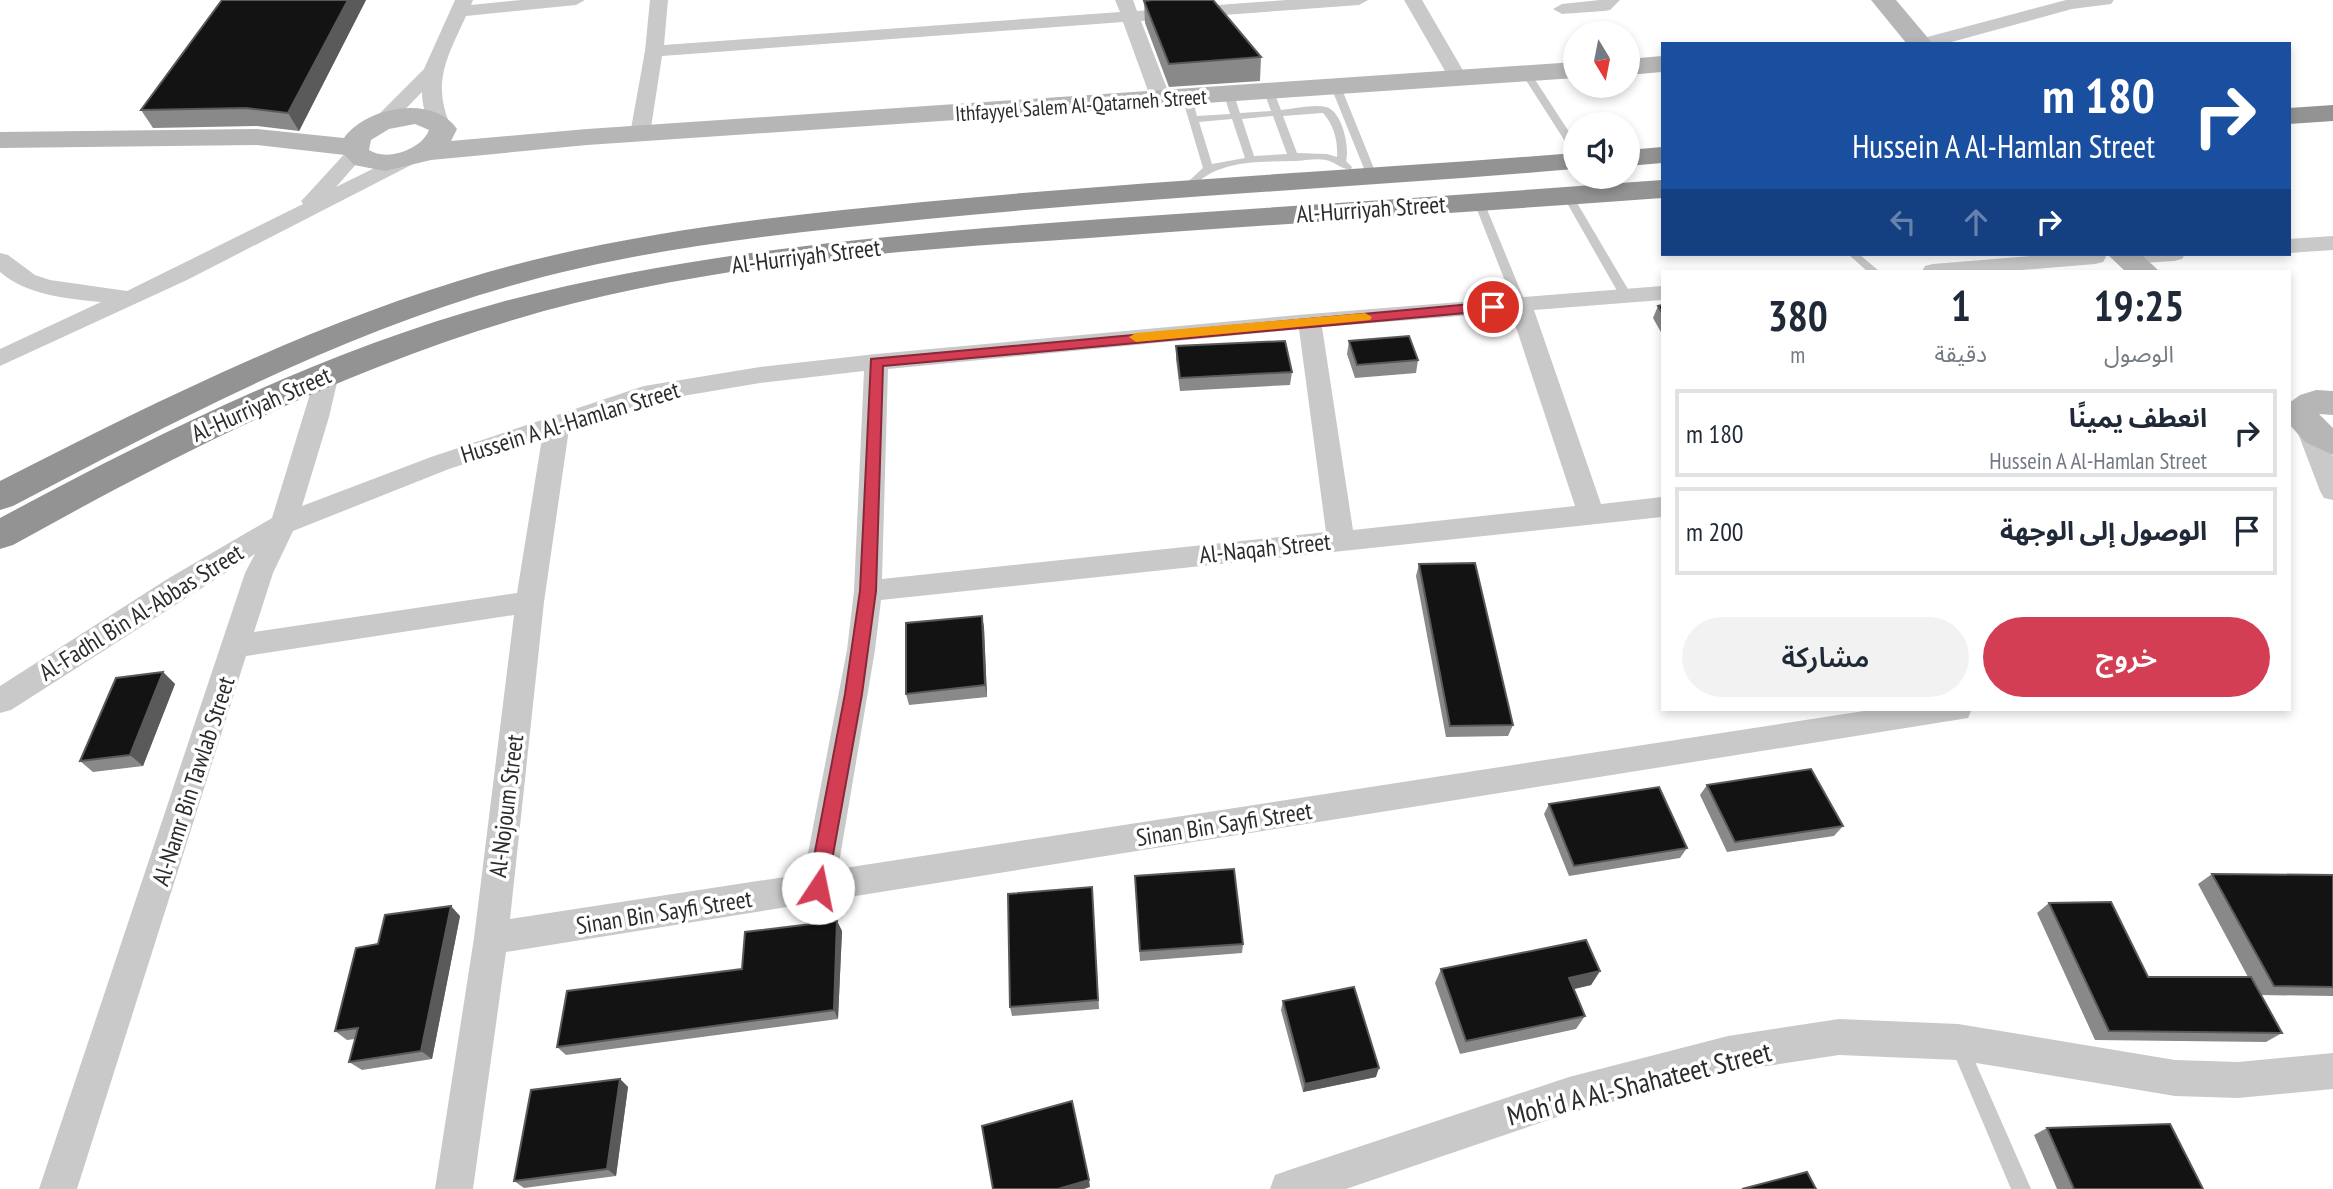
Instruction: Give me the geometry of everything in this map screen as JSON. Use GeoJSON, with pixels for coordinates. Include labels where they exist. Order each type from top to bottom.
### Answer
{"type":"FeatureCollection","features":[{"type":"Feature","properties":{"kind":"highway"},"geometry":{"type":"LineString","coordinates":[[2291,116],[2333,113]]}},
{"type":"Feature","properties":{"kind":"highway"},"geometry":{"type":"LineString","coordinates":[[2291,139],[2333,137]]}},
{"type":"Feature","properties":{"kind":"highway"},"geometry":{"type":"LineString","coordinates":[[1640,157],[1661,155]]}},
{"type":"Feature","properties":{"kind":"highway","name":"Al-Hurriyah Street"},"geometry":{"type":"LineString","coordinates":[[0,497],[153,418],[320,342],[480,285],[571,260],[651,244],[786,225],[1197,179],[1563,162]]}},
{"type":"Feature","properties":{"kind":"highway","name":"Al-Hurriyah Street"},"geometry":{"type":"LineString","coordinates":[[0,535],[123,467],[327,374],[493,315],[580,292],[691,270],[993,235],[1661,188]]}},
{"type":"Feature","properties":{"kind":"street"},"geometry":{"type":"LineString","coordinates":[[298,216],[366,138],[432,71],[462,6],[576,0]]}},
{"type":"Feature","properties":{"kind":"street"},"geometry":{"type":"LineString","coordinates":[[640,134],[654,51],[659,0]]}},
{"type":"Feature","properties":{"kind":"street"},"geometry":{"type":"LineString","coordinates":[[654,51],[1128,8],[1359,0]]}},
{"type":"Feature","properties":{"kind":"street"},"geometry":{"type":"LineString","coordinates":[[1413,0],[1459,79]]}},
{"type":"Feature","properties":{"kind":"street"},"geometry":{"type":"LineString","coordinates":[[1562,9],[1604,6],[1611,0]]}},
{"type":"Feature","properties":{"kind":"street"},"geometry":{"type":"LineString","coordinates":[[1862,0],[1894,42]]}},
{"type":"Feature","properties":{"kind":"street"},"geometry":{"type":"LineString","coordinates":[[1883,0],[1920,42]]}},
{"type":"Feature","properties":{"kind":"street"},"geometry":{"type":"LineString","coordinates":[[1929,42],[2068,2],[2105,0]]}},
{"type":"Feature","properties":{"kind":"street"},"geometry":{"type":"LineString","coordinates":[[1128,8],[1180,105]]}},
{"type":"Feature","properties":{"kind":"street"},"geometry":{"type":"LineString","coordinates":[[1640,65],[1661,64]]}},
{"type":"Feature","properties":{"kind":"street"},"geometry":{"type":"LineString","coordinates":[[0,358],[298,216],[436,145],[442,136],[432,104],[432,71]]}},
{"type":"Feature","properties":{"kind":"street","name":"Ithfayyel Salem Al-Qatarneh Street"},"geometry":{"type":"LineString","coordinates":[[587,137],[441,126],[415,116],[366,138],[364,159],[377,162],[417,155],[587,137],[1273,102],[1336,87],[1563,71]]}},
{"type":"Feature","properties":{"kind":"street"},"geometry":{"type":"LineString","coordinates":[[0,140],[366,138]]}},
{"type":"Feature","properties":{"kind":"street"},"geometry":{"type":"LineString","coordinates":[[2291,246],[2333,243]]}},
{"type":"Feature","properties":{"kind":"street"},"geometry":{"type":"LineString","coordinates":[[1951,270],[2115,261],[2157,256]]}},
{"type":"Feature","properties":{"kind":"street"},"geometry":{"type":"LineString","coordinates":[[0,260],[15,273],[43,285],[129,298]]}},
{"type":"Feature","properties":{"kind":"street","name":"Hussein A Al-Hamlan Street"},"geometry":{"type":"LineString","coordinates":[[283,524],[440,463],[557,423],[644,394],[697,384],[876,362],[1309,321],[1661,293]]}},
{"type":"Feature","properties":{"kind":"street"},"geometry":{"type":"LineString","coordinates":[[1520,304],[1591,514]]}},
{"type":"Feature","properties":{"kind":"street"},"geometry":{"type":"LineString","coordinates":[[1309,321],[1341,540]]}},
{"type":"Feature","properties":{"kind":"street"},"geometry":{"type":"LineString","coordinates":[[818,888],[855,688],[868,591],[876,362]]}},
{"type":"Feature","properties":{"kind":"street","name":"Al-Namr Bin Tawlab Street"},"geometry":{"type":"LineString","coordinates":[[58,1189],[259,573],[283,524],[317,417],[327,374]]}},
{"type":"Feature","properties":{"kind":"street"},"geometry":{"type":"LineString","coordinates":[[2291,383],[2316,417],[2332,482]]}},
{"type":"Feature","properties":{"kind":"street","name":"Al-Nojoum Street"},"geometry":{"type":"LineString","coordinates":[[454,1189],[491,938],[530,602],[557,423]]}},
{"type":"Feature","properties":{"kind":"street","name":"Al-Naqah Street"},"geometry":{"type":"LineString","coordinates":[[868,591],[1661,507]]}},
{"type":"Feature","properties":{"kind":"street","name":"Al-Fadhl Bin Al-Abbas Street"},"geometry":{"type":"LineString","coordinates":[[0,701],[179,586],[283,524]]}},
{"type":"Feature","properties":{"kind":"street"},"geometry":{"type":"LineString","coordinates":[[237,646],[530,602]]}},
{"type":"Feature","properties":{"kind":"street","name":"Sinan Bin Sayfi Street"},"geometry":{"type":"LineString","coordinates":[[491,938],[1943,711]]}},
{"type":"Feature","properties":{"kind":"street","name":"Moh'd A Al-Shahateet Street"},"geometry":{"type":"LineString","coordinates":[[1289,1189],[1569,1096],[1728,1054],[1839,1037],[1958,1042],[2175,1079],[2238,1080],[2333,1071]]}},
{"type":"Feature","properties":{"kind":"lane"},"geometry":{"type":"LineString","coordinates":[[1527,74],[1563,130]]}},
{"type":"Feature","properties":{"kind":"lane"},"geometry":{"type":"LineString","coordinates":[[1336,87],[1359,171]]}},
{"type":"Feature","properties":{"kind":"lane"},"geometry":{"type":"LineString","coordinates":[[1294,158],[1273,102],[1328,111],[1344,149],[1359,171]]}},
{"type":"Feature","properties":{"kind":"lane"},"geometry":{"type":"LineString","coordinates":[[1180,105],[1197,179],[1223,164],[1294,158],[1326,157],[1359,171]]}},
{"type":"Feature","properties":{"kind":"lane"},"geometry":{"type":"LineString","coordinates":[[1232,105],[1251,161]]}},
{"type":"Feature","properties":{"kind":"lane"},"geometry":{"type":"LineString","coordinates":[[1568,196],[1626,296]]}},
{"type":"Feature","properties":{"kind":"lane"},"geometry":{"type":"LineString","coordinates":[[1479,202],[1520,304]]}},
{"type":"Feature","properties":{"kind":"lane"},"geometry":{"type":"LineString","coordinates":[[1855,256],[1871,270]]}},
{"type":"Feature","properties":{"kind":"lane"},"geometry":{"type":"LineString","coordinates":[[1958,1042],[2021,1189]]}},
{"type":"Feature","properties":{"kind":"building"},"geometry":{"type":"Polygon","coordinates":[[[222,0],[348,0],[288,113],[246,108],[141,110],[222,0]]]}},
{"type":"Feature","properties":{"kind":"building"},"geometry":{"type":"Polygon","coordinates":[[[1213,0],[1261,57],[1169,64],[1144,1],[1213,0]]]}},
{"type":"Feature","properties":{"kind":"building"},"geometry":{"type":"Polygon","coordinates":[[[1409,336],[1418,360],[1357,365],[1349,341],[1409,336]]]}},
{"type":"Feature","properties":{"kind":"building"},"geometry":{"type":"Polygon","coordinates":[[[1285,341],[1292,372],[1180,378],[1176,346],[1285,341]]]}},
{"type":"Feature","properties":{"kind":"building"},"geometry":{"type":"Polygon","coordinates":[[[1475,563],[1513,725],[1450,726],[1419,564],[1475,563]]]}},
{"type":"Feature","properties":{"kind":"building"},"geometry":{"type":"Polygon","coordinates":[[[982,616],[985,685],[906,694],[906,623],[982,616]]]}},
{"type":"Feature","properties":{"kind":"building"},"geometry":{"type":"Polygon","coordinates":[[[163,672],[130,755],[80,761],[116,678],[163,672]]]}},
{"type":"Feature","properties":{"kind":"building"},"geometry":{"type":"Polygon","coordinates":[[[1811,769],[1843,826],[1735,842],[1707,785],[1811,769]]]}},
{"type":"Feature","properties":{"kind":"building"},"geometry":{"type":"Polygon","coordinates":[[[1659,787],[1687,848],[1574,866],[1549,804],[1659,787]]]}},
{"type":"Feature","properties":{"kind":"building"},"geometry":{"type":"Polygon","coordinates":[[[1234,869],[1243,944],[1140,951],[1135,876],[1234,869]]]}},
{"type":"Feature","properties":{"kind":"building"},"geometry":{"type":"Polygon","coordinates":[[[2212,874],[2333,875],[2333,987],[2274,986],[2212,874]]]}},
{"type":"Feature","properties":{"kind":"building"},"geometry":{"type":"Polygon","coordinates":[[[1092,887],[1098,1000],[1010,1007],[1008,894],[1092,887]]]}},
{"type":"Feature","properties":{"kind":"building"},"geometry":{"type":"Polygon","coordinates":[[[2111,902],[2148,977],[2251,977],[2282,1033],[2109,1031],[2049,903],[2111,902]]]}},
{"type":"Feature","properties":{"kind":"building"},"geometry":{"type":"Polygon","coordinates":[[[451,906],[421,1051],[349,1062],[358,1028],[335,1031],[356,948],[378,944],[385,915],[451,906]]]}},
{"type":"Feature","properties":{"kind":"building"},"geometry":{"type":"Polygon","coordinates":[[[837,921],[834,1010],[557,1047],[567,991],[742,969],[745,932],[837,921]]]}},
{"type":"Feature","properties":{"kind":"building"},"geometry":{"type":"Polygon","coordinates":[[[1586,940],[1600,971],[1569,978],[1585,1016],[1466,1041],[1441,969],[1586,940]]]}},
{"type":"Feature","properties":{"kind":"building"},"geometry":{"type":"Polygon","coordinates":[[[1354,987],[1379,1068],[1305,1084],[1283,1001],[1354,987]]]}},
{"type":"Feature","properties":{"kind":"building"},"geometry":{"type":"Polygon","coordinates":[[[620,1079],[607,1169],[514,1181],[531,1090],[620,1079]]]}},
{"type":"Feature","properties":{"kind":"building"},"geometry":{"type":"Polygon","coordinates":[[[1072,1101],[1089,1180],[1058,1189],[993,1189],[982,1126],[1072,1101]]]}},
{"type":"Feature","properties":{"kind":"building"},"geometry":{"type":"Polygon","coordinates":[[[2170,1124],[2203,1189],[2074,1189],[2047,1128],[2170,1124]]]}},
{"type":"Feature","properties":{"kind":"building"},"geometry":{"type":"Polygon","coordinates":[[[1807,1172],[1816,1189],[1742,1189],[1807,1172]]]}},
{"type":"Feature","properties":{"kind":"slow traffic"},"geometry":{"type":"LineString","coordinates":[[1136,337],[1365,317]]}},
{"type":"Feature","properties":{"kind":"route"},"geometry":{"type":"LineString","coordinates":[[818,888],[861,650],[868,591],[876,362],[1309,321],[1493,307]]}}]}
